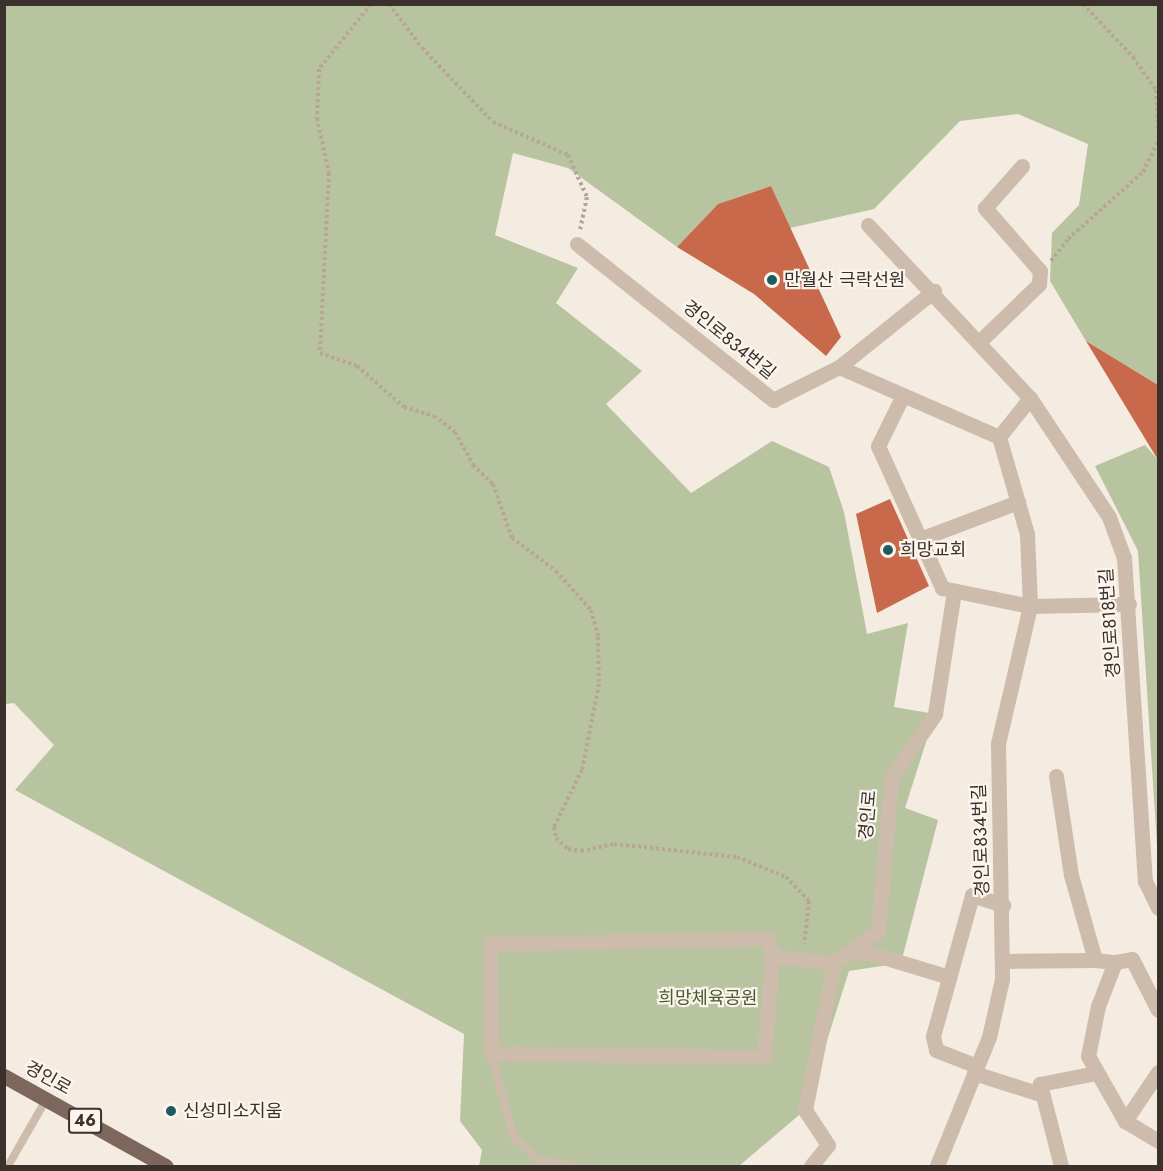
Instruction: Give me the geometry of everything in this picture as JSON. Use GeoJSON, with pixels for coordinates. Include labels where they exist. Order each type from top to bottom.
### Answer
{"type":"FeatureCollection","features":[{"type":"Feature","properties":{"kind":"main road","name":"경인로"},"geometry":{"type":"LineString","coordinates":[[4,1076],[166,1167]]}},
{"type":"Feature","properties":{"kind":"street"},"geometry":{"type":"LineString","coordinates":[[979,342],[1040,284],[1040,276],[985,208],[1022,166]]}},
{"type":"Feature","properties":{"kind":"street","name":"경인로818번길"},"geometry":{"type":"LineString","coordinates":[[868,225],[934,291],[1030,398],[1109,517],[1124,558],[1129,604],[1145,881],[1158,908]]}},
{"type":"Feature","properties":{"kind":"street","name":"경인로834번길"},"geometry":{"type":"LineString","coordinates":[[577,243],[773,400],[839,367]]}},
{"type":"Feature","properties":{"kind":"street"},"geometry":{"type":"LineString","coordinates":[[934,291],[839,367],[999,437],[1030,398]]}},
{"type":"Feature","properties":{"kind":"street"},"geometry":{"type":"LineString","coordinates":[[903,395],[878,446],[942,588],[1030,606],[1129,604]]}},
{"type":"Feature","properties":{"kind":"street","name":"경인로834번길"},"geometry":{"type":"LineString","coordinates":[[937,1167],[988,1036],[1002,961],[1003,905],[998,744],[1030,606],[1028,534],[999,437]]}},
{"type":"Feature","properties":{"kind":"street"},"geometry":{"type":"LineString","coordinates":[[920,539],[1018,502]]}},
{"type":"Feature","properties":{"kind":"street","name":"경인로"},"geometry":{"type":"LineString","coordinates":[[834,963],[878,930],[891,778],[935,714],[954,591]]}},
{"type":"Feature","properties":{"kind":"street"},"geometry":{"type":"LineString","coordinates":[[1056,776],[1071,875],[1095,960]]}},
{"type":"Feature","properties":{"kind":"street"},"geometry":{"type":"LineString","coordinates":[[1003,905],[972,896],[933,1036],[936,1050],[976,1069],[1043,1095]]}},
{"type":"Feature","properties":{"kind":"street"},"geometry":{"type":"LineString","coordinates":[[768,938],[772,956],[764,1057],[491,1053],[490,944],[768,938]]}},
{"type":"Feature","properties":{"kind":"street"},"geometry":{"type":"LineString","coordinates":[[846,953],[870,953],[950,977]]}},
{"type":"Feature","properties":{"kind":"street"},"geometry":{"type":"LineString","coordinates":[[772,956],[834,963],[805,1110],[828,1145],[811,1167]]}},
{"type":"Feature","properties":{"kind":"street"},"geometry":{"type":"LineString","coordinates":[[1002,961],[1095,960],[1115,962],[1132,959],[1158,1010]]}},
{"type":"Feature","properties":{"kind":"street"},"geometry":{"type":"LineString","coordinates":[[1115,962],[1098,1006],[1088,1056],[1095,1072],[1125,1121],[1158,1141]]}},
{"type":"Feature","properties":{"kind":"street"},"geometry":{"type":"LineString","coordinates":[[1061,1167],[1040,1083],[1095,1072]]}},
{"type":"Feature","properties":{"kind":"street"},"geometry":{"type":"LineString","coordinates":[[1125,1121],[1158,1072]]}},
{"type":"Feature","properties":{"kind":"lane"},"geometry":{"type":"LineString","coordinates":[[491,1053],[513,1136],[538,1161],[579,1167]]}},
{"type":"Feature","properties":{"kind":"lane"},"geometry":{"type":"LineString","coordinates":[[8,1167],[46,1100]]}},
{"type":"Feature","properties":{"kind":"path"},"geometry":{"type":"LineString","coordinates":[[371,4],[319,69],[317,118],[329,173],[320,353],[357,366],[404,407],[434,416],[455,432],[473,465],[493,484],[512,538],[556,571],[591,610],[598,637],[599,684],[582,771],[554,827],[556,838],[568,849],[581,851],[614,844],[736,857],[786,878],[809,901],[801,959]]}},
{"type":"Feature","properties":{"kind":"path"},"geometry":{"type":"LineString","coordinates":[[389,4],[422,48],[493,122],[568,155],[587,197],[577,243]]}},
{"type":"Feature","properties":{"kind":"path"},"geometry":{"type":"LineString","coordinates":[[1083,4],[1133,57],[1156,90],[1158,130]]}},
{"type":"Feature","properties":{"kind":"path"},"geometry":{"type":"LineString","coordinates":[[1040,276],[1068,238],[1143,172],[1158,141]]}},
{"type":"Feature","properties":{"kind":"green space","name":"희망체육공원"},"geometry":{"type":"Polygon","coordinates":[[[4,5],[1158,5],[1158,385],[1086,341],[1050,281],[1052,233],[1079,205],[1088,144],[1018,114],[960,121],[874,209],[790,228],[771,186],[718,204],[677,247],[568,168],[513,153],[495,235],[578,268],[556,303],[642,371],[606,404],[691,493],[772,441],[829,467],[844,512],[867,634],[908,623],[894,707],[935,714],[905,808],[938,820],[901,963],[849,971],[805,1110],[739,1166],[479,1166],[482,1150],[460,1121],[464,1034],[15,790],[54,745],[14,703],[5,704],[4,5]]]}},
{"type":"Feature","properties":{"kind":"green space"},"geometry":{"type":"Polygon","coordinates":[[[1145,445],[1158,460],[1158,861],[1138,551],[1095,466],[1145,445]]]}},
{"type":"Feature","properties":{"kind":"building","name":"만월산 극락선원"},"geometry":{"type":"Polygon","coordinates":[[[771,186],[841,337],[826,356],[754,294],[677,247],[718,204],[771,186]]]}},
{"type":"Feature","properties":{"kind":"building"},"geometry":{"type":"Polygon","coordinates":[[[1086,341],[1158,385],[1158,460],[1086,341]]]}},
{"type":"Feature","properties":{"kind":"building","name":"희망교회"},"geometry":{"type":"Polygon","coordinates":[[[890,499],[929,586],[877,613],[856,514],[890,499]]]}},
{"type":"Feature","properties":{"kind":"place","name":"만월산 극락선원"},"geometry":{"type":"Point","coordinates":[772,280]}},
{"type":"Feature","properties":{"kind":"place","name":"희망교회"},"geometry":{"type":"Point","coordinates":[888,550]}},
{"type":"Feature","properties":{"kind":"place","name":"신성미소지움"},"geometry":{"type":"Point","coordinates":[171,1111]}}]}
